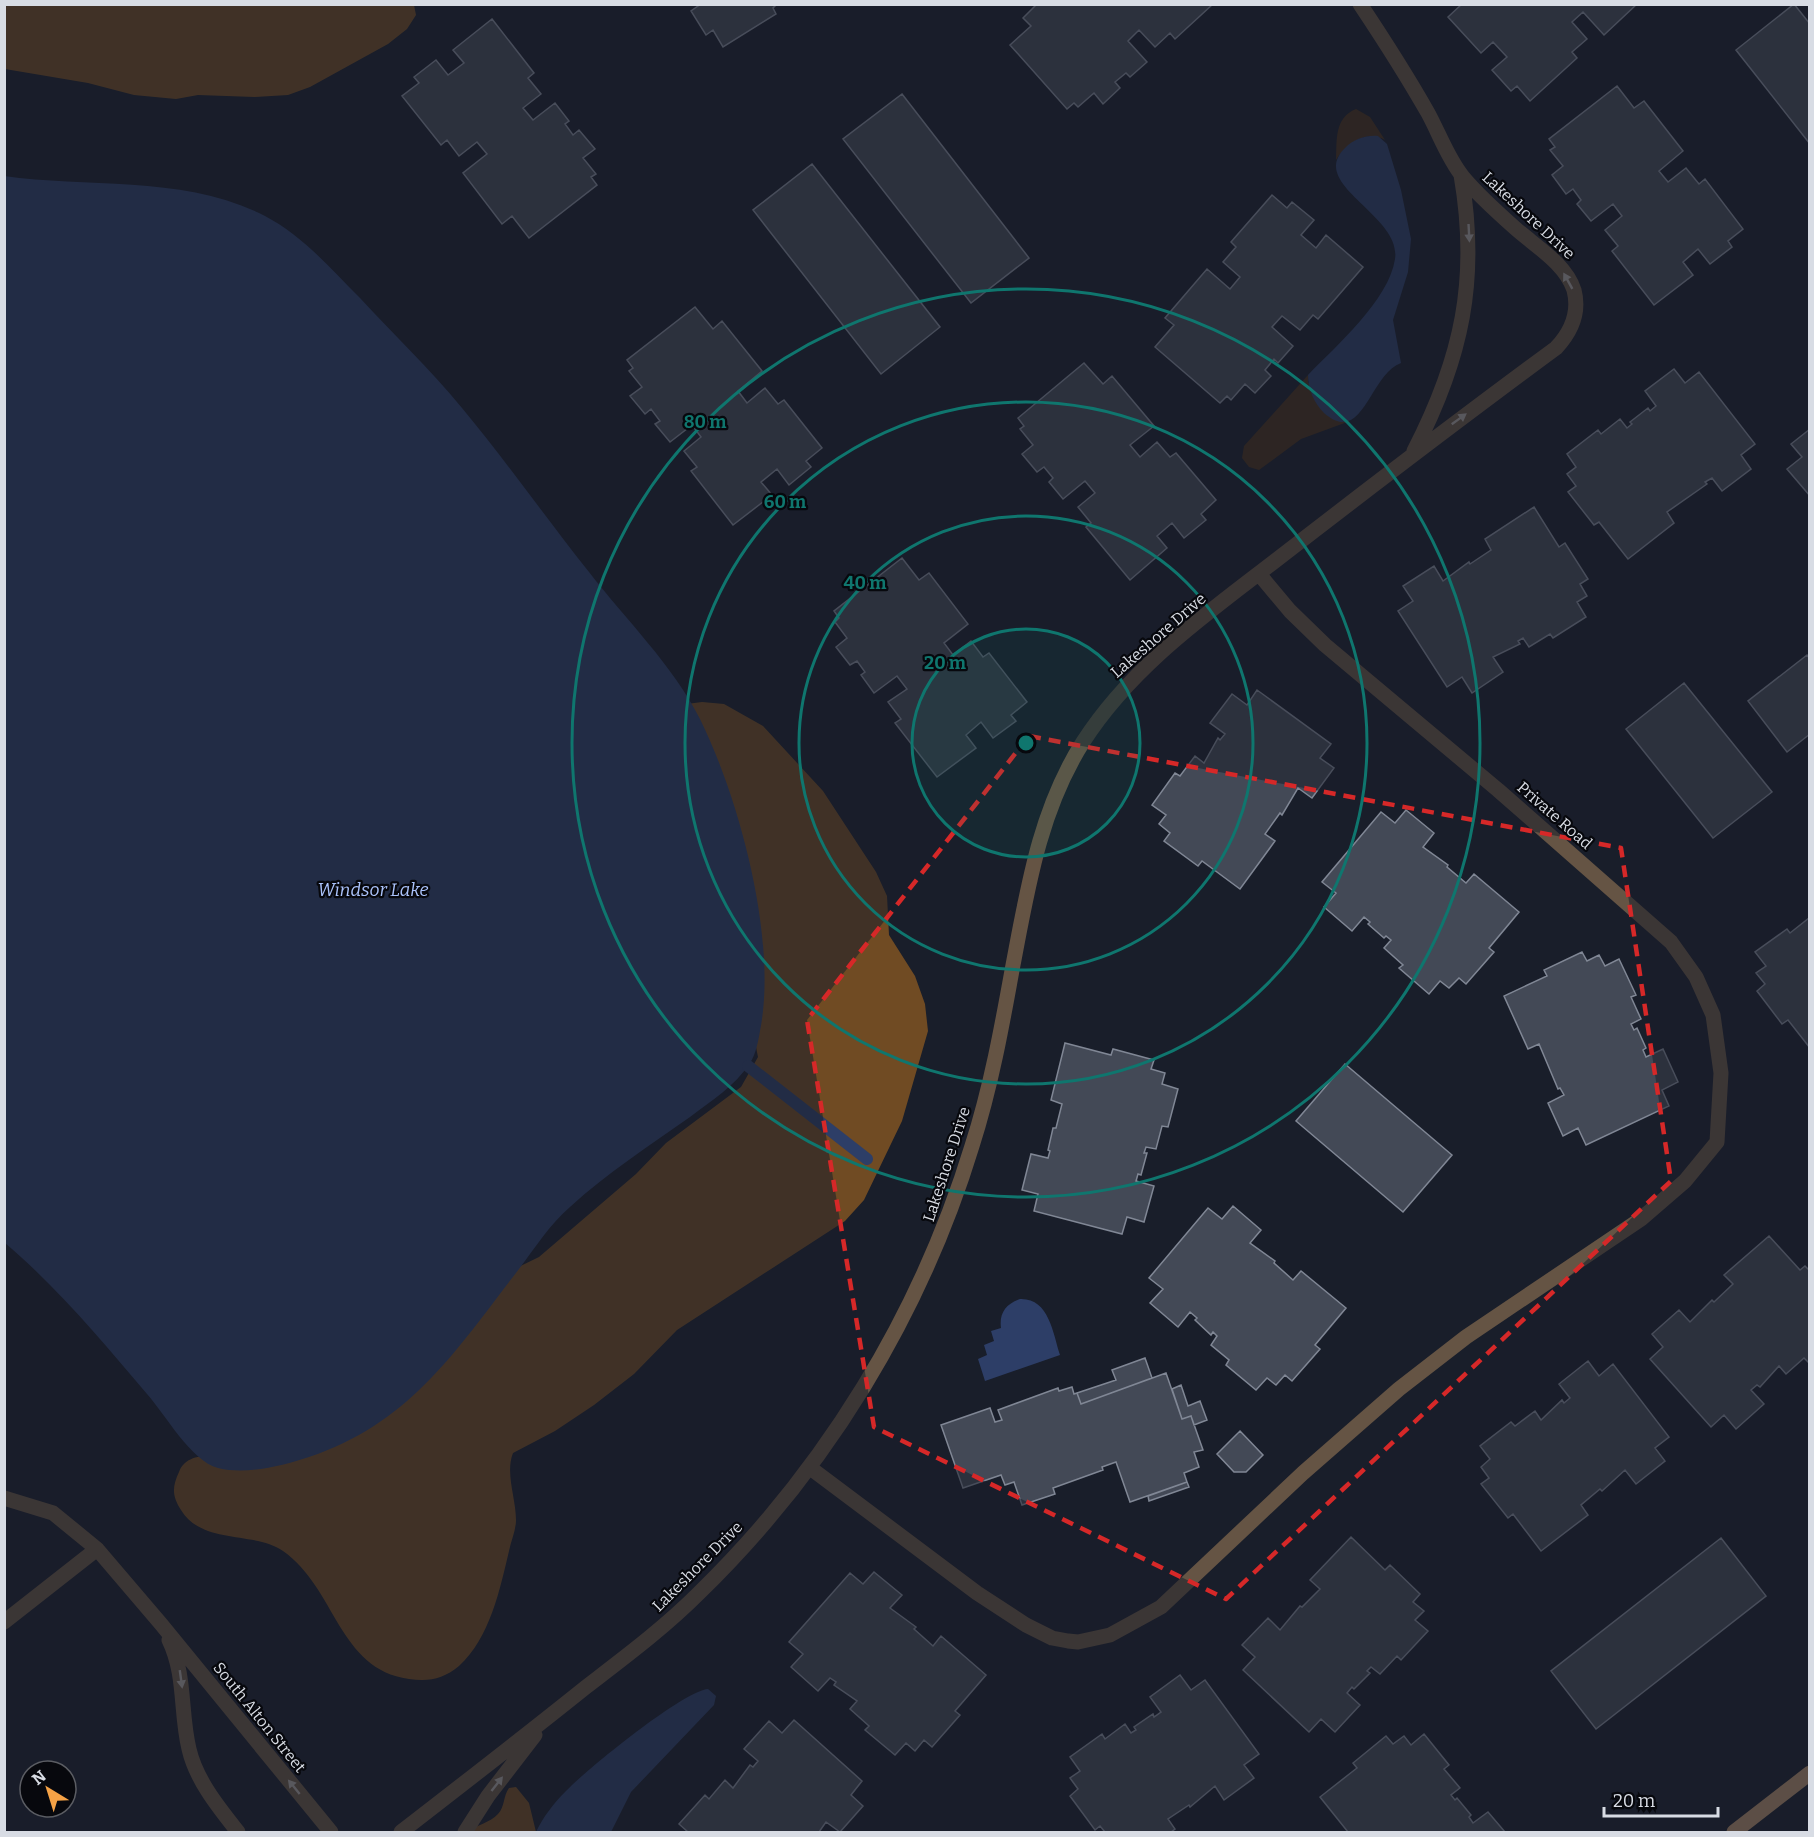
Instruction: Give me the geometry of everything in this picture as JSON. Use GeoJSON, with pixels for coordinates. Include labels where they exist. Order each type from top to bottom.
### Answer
{"type":"FeatureCollection","features":[{"type":"Feature","properties":{"kind":"main road"},"geometry":{"type":"LineString","coordinates":[[1734,1833],[1809,1773]]}},
{"type":"Feature","properties":{"kind":"street","name":"Lakeshore Drive"},"geometry":{"type":"LineString","coordinates":[[401,1833],[648,1638],[698,1595],[759,1529],[809,1467],[853,1406],[907,1313],[938,1245],[971,1149],[994,1067],[1037,844],[1066,772],[1103,713],[1126,686],[1181,635],[1412,454],[1556,348],[1568,335],[1574,322],[1574,291],[1567,277],[1558,265],[1494,209],[1461,175],[1367,7]]}},
{"type":"Feature","properties":{"kind":"street","name":"Lakeshore Drive"},"geometry":{"type":"LineString","coordinates":[[1412,454],[1438,404],[1459,338],[1467,288],[1469,246],[1467,212],[1461,175]]}},
{"type":"Feature","properties":{"kind":"street","name":"Private Road"},"geometry":{"type":"LineString","coordinates":[[809,1467],[977,1593],[1026,1625],[1052,1638],[1068,1641],[1110,1635],[1161,1606],[1303,1473],[1399,1389],[1466,1337],[1649,1213],[1685,1181],[1717,1142],[1721,1073],[1713,1016],[1696,977],[1671,942],[1498,790],[1325,645],[1290,611],[1259,574]]}},
{"type":"Feature","properties":{"kind":"street","name":"South Alton Street"},"geometry":{"type":"LineString","coordinates":[[4,1498],[53,1514],[96,1549],[161,1624],[331,1833]]}},
{"type":"Feature","properties":{"kind":"street"},"geometry":{"type":"LineString","coordinates":[[4,1622],[96,1549]]}},
{"type":"Feature","properties":{"kind":"street","name":"South Alton Street"},"geometry":{"type":"LineString","coordinates":[[161,1624],[180,1671],[190,1756],[210,1793],[238,1833]]}},
{"type":"Feature","properties":{"kind":"street"},"geometry":{"type":"LineString","coordinates":[[465,1833],[488,1796],[550,1716]]}},
{"type":"Feature","properties":{"kind":"highlighted area"},"geometry":{"type":"Polygon","coordinates":[[[1029,736],[1621,848],[1671,1181],[1226,1599],[874,1427],[807,1020],[1029,736]]]}},
{"type":"Feature","properties":{"kind":"shaded area"},"geometry":{"type":"Polygon","coordinates":[[[5,5],[414,5],[416,15],[407,29],[388,44],[310,87],[288,95],[255,97],[198,95],[176,99],[134,95],[88,83],[5,69],[5,5]]]}},
{"type":"Feature","properties":{"kind":"shaded area"},"geometry":{"type":"Polygon","coordinates":[[[1356,109],[1370,117],[1385,140],[1371,136],[1364,137],[1351,144],[1336,160],[1340,124],[1349,113],[1356,109]]]}},
{"type":"Feature","properties":{"kind":"shaded area"},"geometry":{"type":"Polygon","coordinates":[[[1308,375],[1308,382],[1333,419],[1350,421],[1301,439],[1259,470],[1249,467],[1242,458],[1244,446],[1308,375]]]}},
{"type":"Feature","properties":{"kind":"shaded area"},"geometry":{"type":"Polygon","coordinates":[[[702,702],[724,704],[763,726],[823,791],[876,872],[887,896],[889,935],[915,976],[925,1004],[928,1031],[902,1121],[864,1200],[845,1221],[677,1330],[634,1374],[594,1405],[555,1431],[513,1453],[510,1469],[516,1512],[515,1528],[497,1597],[479,1642],[459,1666],[441,1677],[416,1680],[385,1672],[367,1660],[352,1644],[301,1567],[283,1551],[271,1545],[215,1533],[190,1521],[176,1500],[175,1482],[187,1461],[208,1455],[500,1276],[539,1257],[636,1174],[666,1143],[741,1087],[758,1057],[687,704],[702,702]]]}},
{"type":"Feature","properties":{"kind":"shaded area"},"geometry":{"type":"Polygon","coordinates":[[[516,1787],[529,1803],[536,1832],[469,1832],[498,1814],[509,1788],[516,1787]]]}},
{"type":"Feature","properties":{"kind":"water"},"geometry":{"type":"Polygon","coordinates":[[[1369,136],[1378,136],[1387,144],[1401,190],[1411,239],[1408,272],[1393,320],[1401,363],[1390,370],[1357,415],[1348,421],[1337,421],[1324,413],[1317,405],[1310,391],[1308,375],[1360,322],[1372,306],[1391,275],[1395,259],[1393,243],[1385,228],[1346,188],[1338,175],[1337,162],[1345,148],[1352,142],[1369,136]]]}},
{"type":"Feature","properties":{"kind":"water","name":"Windsor Lake"},"geometry":{"type":"Polygon","coordinates":[[[4,176],[137,185],[203,194],[235,203],[265,216],[292,233],[316,253],[450,394],[676,680],[700,719],[715,752],[729,789],[752,872],[764,956],[764,995],[756,1048],[744,1071],[714,1099],[613,1171],[563,1214],[543,1236],[452,1355],[404,1404],[376,1425],[345,1442],[309,1457],[276,1466],[252,1470],[229,1470],[208,1464],[198,1456],[79,1316],[5,1243],[4,176]]]}},
{"type":"Feature","properties":{"kind":"water"},"geometry":{"type":"Polygon","coordinates":[[[1020,1299],[1030,1300],[1044,1310],[1052,1327],[1060,1355],[985,1381],[978,1359],[987,1355],[984,1345],[994,1341],[991,1331],[1001,1328],[1002,1314],[1011,1304],[1020,1299]]]}},
{"type":"Feature","properties":{"kind":"water"},"geometry":{"type":"Polygon","coordinates":[[[708,1689],[716,1696],[714,1705],[631,1792],[611,1832],[536,1832],[557,1800],[593,1766],[657,1717],[696,1693],[708,1689]]]}},
{"type":"Feature","properties":{"kind":"building"},"geometry":{"type":"Polygon","coordinates":[[[701,4],[777,4],[773,8],[776,14],[723,47],[713,30],[706,35],[691,11],[701,4]]]}},
{"type":"Feature","properties":{"kind":"building"},"geometry":{"type":"Polygon","coordinates":[[[1037,4],[1213,4],[1175,39],[1170,33],[1155,47],[1139,30],[1128,41],[1147,62],[1130,77],[1126,73],[1115,82],[1120,88],[1103,104],[1094,93],[1078,107],[1074,103],[1067,109],[1010,45],[1031,26],[1023,18],[1037,4]]]}},
{"type":"Feature","properties":{"kind":"building"},"geometry":{"type":"Polygon","coordinates":[[[1462,4],[1637,4],[1604,35],[1583,12],[1572,22],[1587,39],[1572,52],[1577,58],[1530,101],[1517,86],[1511,91],[1492,70],[1507,57],[1493,42],[1481,53],[1448,17],[1462,4]]]}},
{"type":"Feature","properties":{"kind":"building"},"geometry":{"type":"Polygon","coordinates":[[[1794,4],[1810,24],[1810,144],[1736,50],[1794,4]]]}},
{"type":"Feature","properties":{"kind":"building"},"geometry":{"type":"Polygon","coordinates":[[[492,19],[534,73],[528,78],[541,94],[523,108],[533,120],[555,103],[569,121],[565,124],[573,135],[579,130],[595,149],[583,158],[596,174],[591,177],[597,185],[529,238],[512,216],[502,224],[463,173],[487,154],[477,142],[459,156],[447,140],[441,145],[402,96],[419,83],[414,77],[436,60],[448,75],[464,63],[453,50],[492,19]]]}},
{"type":"Feature","properties":{"kind":"building"},"geometry":{"type":"Polygon","coordinates":[[[1617,86],[1634,108],[1644,101],[1683,151],[1659,171],[1668,182],[1686,168],[1699,184],[1705,179],[1743,229],[1728,241],[1732,247],[1710,264],[1698,249],[1683,262],[1693,275],[1654,305],[1612,251],[1618,246],[1605,230],[1622,216],[1613,204],[1591,221],[1577,204],[1581,200],[1573,189],[1566,194],[1552,175],[1563,166],[1550,150],[1555,147],[1549,139],[1617,86]]]}},
{"type":"Feature","properties":{"kind":"building"},"geometry":{"type":"Polygon","coordinates":[[[902,94],[1029,258],[971,303],[843,139],[902,94]]]}},
{"type":"Feature","properties":{"kind":"building"},"geometry":{"type":"Polygon","coordinates":[[[812,164],[940,327],[881,374],[753,210],[812,164]]]}},
{"type":"Feature","properties":{"kind":"building"},"geometry":{"type":"Polygon","coordinates":[[[1272,195],[1287,208],[1292,202],[1314,220],[1301,235],[1316,248],[1326,235],[1363,267],[1318,319],[1313,315],[1300,330],[1282,316],[1272,327],[1293,346],[1278,363],[1274,359],[1265,370],[1271,376],[1255,393],[1245,384],[1231,400],[1227,396],[1220,403],[1155,347],[1174,325],[1165,318],[1207,269],[1230,289],[1240,277],[1223,262],[1236,247],[1231,242],[1272,195]]]}},
{"type":"Feature","properties":{"kind":"building"},"geometry":{"type":"Polygon","coordinates":[[[695,307],[713,329],[722,321],[762,371],[738,391],[747,403],[765,388],[778,404],[784,400],[822,448],[806,461],[811,467],[789,485],[777,469],[761,482],[772,495],[733,525],[691,471],[697,467],[684,451],[701,437],[692,425],[670,442],[655,424],[660,421],[651,409],[645,414],[630,396],[642,387],[629,371],[633,368],[627,360],[695,307]]]}},
{"type":"Feature","properties":{"kind":"building"},"geometry":{"type":"Polygon","coordinates":[[[1084,363],[1103,384],[1112,376],[1154,426],[1130,445],[1140,457],[1157,442],[1170,457],[1176,453],[1216,500],[1201,514],[1206,520],[1184,538],[1172,523],[1157,536],[1167,548],[1130,580],[1086,527],[1091,523],[1078,507],[1095,493],[1085,481],[1063,499],[1049,482],[1053,478],[1044,467],[1037,472],[1022,454],[1033,445],[1020,429],[1024,426],[1018,418],[1084,363]]]}},
{"type":"Feature","properties":{"kind":"building"},"geometry":{"type":"Polygon","coordinates":[[[1674,369],[1685,383],[1699,372],[1755,444],[1741,455],[1751,469],[1722,491],[1712,478],[1705,482],[1707,484],[1667,512],[1674,523],[1628,559],[1599,522],[1594,525],[1568,492],[1576,486],[1567,474],[1576,467],[1567,454],[1598,430],[1601,434],[1620,419],[1627,428],[1632,424],[1630,422],[1648,408],[1650,411],[1656,406],[1645,391],[1674,369]]]}},
{"type":"Feature","properties":{"kind":"building"},"geometry":{"type":"Polygon","coordinates":[[[1810,429],[1810,496],[1787,469],[1802,457],[1791,444],[1810,429]]]}},
{"type":"Feature","properties":{"kind":"building"},"geometry":{"type":"Polygon","coordinates":[[[1534,507],[1559,547],[1565,543],[1588,579],[1580,584],[1587,596],[1577,602],[1586,617],[1553,638],[1550,634],[1529,647],[1523,638],[1518,641],[1520,644],[1493,657],[1503,672],[1472,693],[1462,677],[1447,687],[1398,611],[1413,601],[1403,586],[1434,566],[1443,581],[1469,562],[1470,564],[1491,550],[1485,539],[1534,507]]]}},
{"type":"Feature","properties":{"kind":"building"},"geometry":{"type":"Polygon","coordinates":[[[902,558],[919,580],[929,573],[968,624],[944,643],[953,655],[971,641],[983,657],[989,653],[1027,702],[1011,715],[1016,721],[993,738],[981,722],[966,735],[976,748],[937,777],[895,723],[901,719],[888,702],[907,689],[897,676],[874,693],[861,675],[865,672],[857,661],[850,665],[836,647],[847,638],[835,622],[839,618],[834,611],[902,558]]]}},
{"type":"Feature","properties":{"kind":"building"},"geometry":{"type":"Polygon","coordinates":[[[1807,655],[1810,659],[1810,734],[1787,752],[1748,701],[1807,655]]]}},
{"type":"Feature","properties":{"kind":"building"},"geometry":{"type":"Polygon","coordinates":[[[1684,683],[1772,792],[1713,838],[1626,729],[1684,683]]]}},
{"type":"Feature","properties":{"kind":"building"},"geometry":{"type":"Polygon","coordinates":[[[1257,690],[1331,744],[1320,758],[1334,768],[1312,798],[1298,788],[1282,815],[1280,813],[1265,834],[1275,841],[1240,889],[1202,861],[1198,866],[1164,841],[1170,833],[1159,824],[1166,815],[1152,805],[1175,773],[1180,776],[1195,756],[1204,763],[1218,738],[1220,740],[1225,734],[1210,723],[1232,694],[1247,705],[1257,690]]]}},
{"type":"Feature","properties":{"kind":"building"},"geometry":{"type":"Polygon","coordinates":[[[1406,810],[1434,833],[1423,847],[1448,865],[1447,867],[1466,883],[1474,874],[1519,912],[1489,948],[1494,952],[1466,984],[1459,978],[1449,988],[1440,981],[1429,994],[1399,968],[1403,965],[1384,948],[1391,940],[1386,936],[1384,938],[1368,924],[1370,922],[1364,917],[1352,931],[1324,907],[1336,893],[1322,882],[1381,812],[1395,823],[1406,810]]]}},
{"type":"Feature","properties":{"kind":"building"},"geometry":{"type":"Polygon","coordinates":[[[1809,918],[1810,1048],[1788,1020],[1782,1024],[1757,991],[1765,984],[1756,973],[1766,966],[1755,952],[1787,929],[1790,933],[1809,918]]]}},
{"type":"Feature","properties":{"kind":"building"},"geometry":{"type":"Polygon","coordinates":[[[1582,952],[1587,961],[1599,955],[1605,966],[1619,959],[1636,995],[1631,997],[1641,1019],[1631,1024],[1634,1030],[1637,1028],[1646,1048],[1643,1050],[1646,1057],[1663,1049],[1678,1082],[1662,1090],[1669,1106],[1586,1145],[1578,1128],[1563,1136],[1548,1103],[1564,1095],[1560,1088],[1558,1089],[1539,1044],[1528,1049],[1504,996],[1547,976],[1544,970],[1582,952]]]}},
{"type":"Feature","properties":{"kind":"building"},"geometry":{"type":"Polygon","coordinates":[[[1065,1043],[1111,1055],[1113,1049],[1154,1060],[1151,1069],[1165,1073],[1162,1084],[1178,1089],[1168,1127],[1162,1126],[1156,1149],[1146,1147],[1144,1153],[1147,1153],[1141,1175],[1138,1174],[1136,1181],[1154,1186],[1144,1222],[1127,1217],[1122,1234],[1034,1211],[1038,1194],[1022,1190],[1031,1154],[1048,1158],[1053,1128],[1056,1128],[1062,1104],[1051,1100],[1065,1043]]]}},
{"type":"Feature","properties":{"kind":"building"},"geometry":{"type":"Polygon","coordinates":[[[1345,1064],[1452,1155],[1403,1212],[1296,1121],[1345,1064]]]}},
{"type":"Feature","properties":{"kind":"building"},"geometry":{"type":"Polygon","coordinates":[[[1233,1206],[1261,1230],[1250,1243],[1275,1261],[1274,1263],[1293,1280],[1301,1271],[1346,1308],[1315,1345],[1320,1349],[1292,1381],[1285,1375],[1276,1385],[1267,1378],[1256,1390],[1226,1365],[1229,1360],[1211,1345],[1217,1336],[1213,1332],[1211,1335],[1190,1312],[1178,1327],[1150,1303],[1163,1289],[1149,1278],[1208,1208],[1222,1219],[1233,1206]]]}},
{"type":"Feature","properties":{"kind":"building"},"geometry":{"type":"Polygon","coordinates":[[[1769,1236],[1800,1270],[1805,1266],[1810,1271],[1810,1360],[1808,1362],[1804,1358],[1786,1374],[1779,1366],[1760,1387],[1757,1385],[1751,1390],[1764,1404],[1736,1429],[1724,1415],[1711,1427],[1650,1359],[1663,1347],[1652,1334],[1679,1310],[1690,1322],[1712,1300],[1714,1302],[1733,1284],[1724,1275],[1769,1236]]]}},
{"type":"Feature","properties":{"kind":"building"},"geometry":{"type":"Polygon","coordinates":[[[1145,1358],[1152,1378],[1081,1404],[1077,1393],[1116,1380],[1112,1370],[1145,1358]]]}},
{"type":"Feature","properties":{"kind":"building"},"geometry":{"type":"Polygon","coordinates":[[[1588,1361],[1599,1376],[1613,1364],[1669,1437],[1655,1448],[1665,1461],[1636,1484],[1625,1470],[1602,1491],[1600,1489],[1581,1505],[1588,1515],[1541,1551],[1513,1514],[1508,1518],[1481,1484],[1489,1478],[1481,1467],[1490,1459],[1480,1446],[1511,1422],[1515,1426],[1535,1411],[1541,1420],[1562,1400],[1564,1403],[1570,1398],[1559,1384],[1588,1361]]]}},
{"type":"Feature","properties":{"kind":"building"},"geometry":{"type":"Polygon","coordinates":[[[1166,1373],[1182,1419],[1191,1416],[1203,1450],[1194,1452],[1199,1467],[1184,1473],[1187,1482],[1130,1502],[1116,1462],[1102,1467],[1103,1470],[1053,1488],[1055,1494],[1022,1505],[1014,1482],[1005,1485],[1001,1475],[963,1488],[941,1425],[990,1408],[995,1422],[1002,1420],[998,1410],[1058,1388],[1059,1391],[1072,1387],[1081,1404],[1166,1373]]]}},
{"type":"Feature","properties":{"kind":"building"},"geometry":{"type":"Polygon","coordinates":[[[1181,1385],[1188,1406],[1200,1401],[1207,1420],[1194,1425],[1191,1416],[1182,1419],[1172,1389],[1181,1385]]]}},
{"type":"Feature","properties":{"kind":"building"},"geometry":{"type":"Polygon","coordinates":[[[1240,1431],[1263,1455],[1246,1472],[1234,1472],[1217,1454],[1240,1431]]]}},
{"type":"Feature","properties":{"kind":"building"},"geometry":{"type":"Polygon","coordinates":[[[1187,1482],[1189,1487],[1149,1501],[1148,1496],[1187,1482]]]}},
{"type":"Feature","properties":{"kind":"building"},"geometry":{"type":"Polygon","coordinates":[[[1351,1537],[1385,1570],[1390,1565],[1420,1594],[1413,1602],[1424,1611],[1415,1620],[1428,1631],[1401,1660],[1397,1656],[1380,1674],[1371,1667],[1367,1671],[1370,1673],[1354,1689],[1352,1687],[1347,1693],[1360,1705],[1335,1732],[1321,1719],[1309,1732],[1243,1670],[1255,1657],[1242,1645],[1268,1618],[1280,1630],[1300,1606],[1302,1607],[1320,1589],[1310,1580],[1351,1537]]]}},
{"type":"Feature","properties":{"kind":"building"},"geometry":{"type":"Polygon","coordinates":[[[1721,1538],[1766,1596],[1596,1729],[1551,1671],[1721,1538]]]}},
{"type":"Feature","properties":{"kind":"building"},"geometry":{"type":"Polygon","coordinates":[[[874,1572],[902,1595],[890,1608],[916,1627],[914,1629],[933,1646],[941,1636],[986,1675],[955,1711],[960,1715],[932,1747],[924,1740],[915,1751],[906,1743],[895,1755],[865,1730],[869,1726],[850,1709],[857,1701],[834,1685],[836,1682],[830,1678],[818,1691],[791,1667],[803,1654],[789,1642],[850,1573],[863,1584],[874,1572]]]}},
{"type":"Feature","properties":{"kind":"building"},"geometry":{"type":"Polygon","coordinates":[[[1180,1675],[1191,1690],[1205,1680],[1259,1754],[1244,1765],[1254,1778],[1224,1800],[1215,1786],[1190,1807],[1189,1805],[1168,1819],[1175,1829],[1171,1832],[1105,1832],[1100,1826],[1095,1830],[1070,1796],[1078,1789],[1070,1778],[1080,1771],[1070,1757],[1102,1734],[1105,1739],[1125,1724],[1131,1733],[1136,1730],[1134,1727],[1153,1714],[1154,1717],[1161,1712],[1150,1697],[1180,1675]]]}},
{"type":"Feature","properties":{"kind":"building"},"geometry":{"type":"Polygon","coordinates":[[[794,1720],[862,1781],[851,1795],[863,1806],[840,1832],[826,1822],[819,1832],[688,1832],[679,1824],[705,1795],[709,1799],[725,1780],[733,1788],[750,1765],[753,1767],[758,1761],[744,1749],[769,1721],[782,1733],[794,1720]]]}},
{"type":"Feature","properties":{"kind":"building"},"geometry":{"type":"Polygon","coordinates":[[[1424,1734],[1449,1765],[1444,1769],[1460,1788],[1451,1795],[1455,1800],[1457,1798],[1471,1815],[1469,1817],[1473,1823],[1488,1812],[1505,1832],[1348,1832],[1320,1797],[1357,1768],[1353,1763],[1386,1736],[1393,1744],[1404,1736],[1411,1745],[1424,1734]]]}},
{"type":"Feature","properties":{"kind":"waterway"},"geometry":{"type":"LineString","coordinates":[[748,1066],[867,1159]]}}]}
